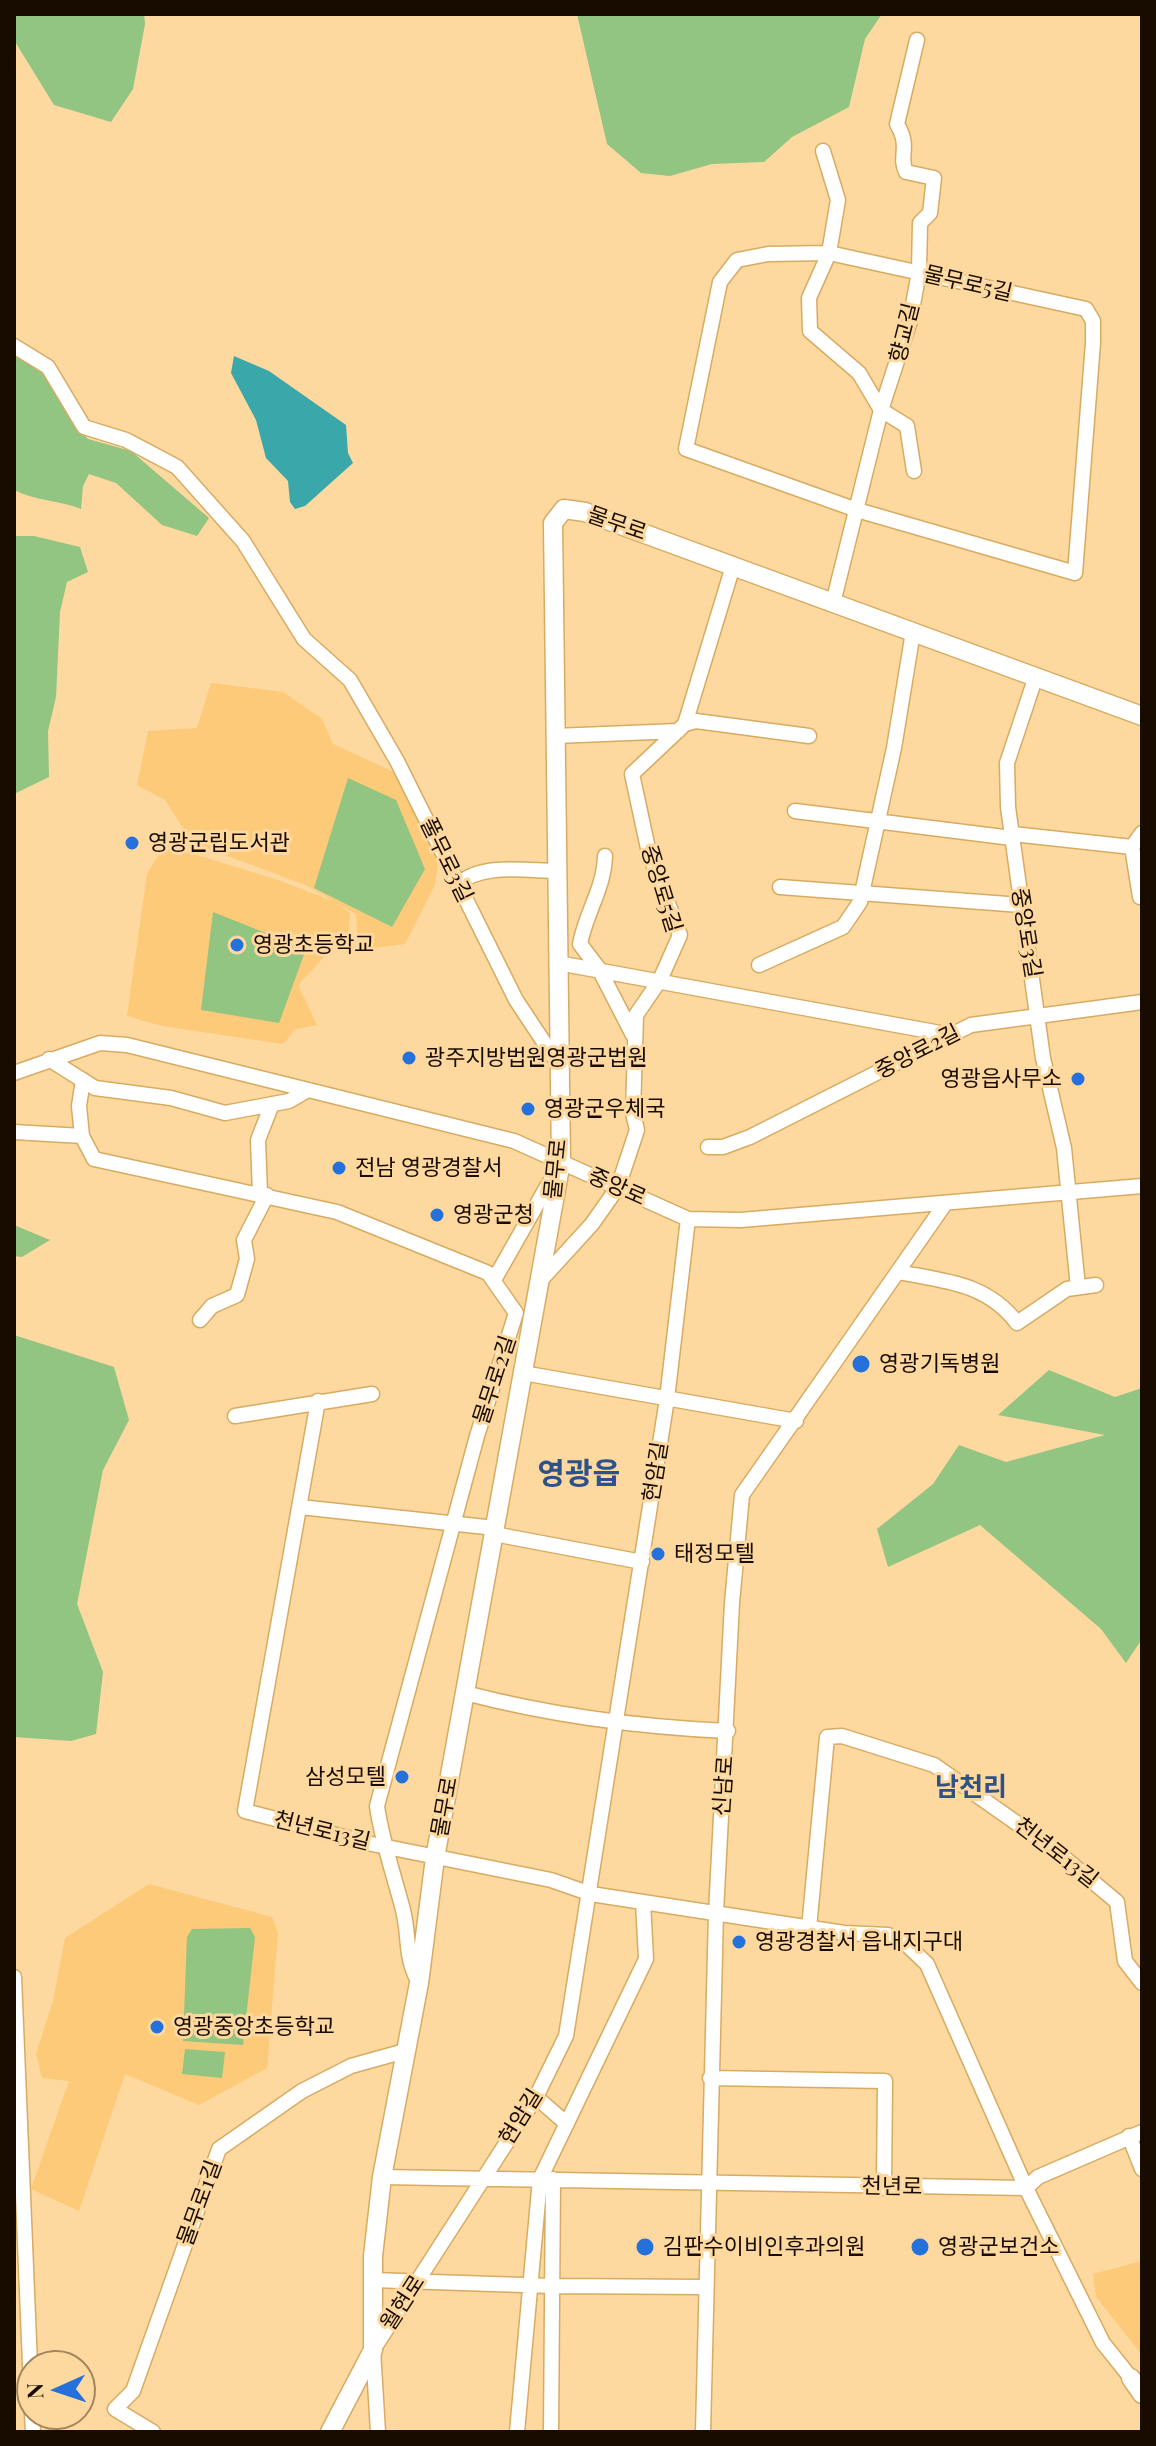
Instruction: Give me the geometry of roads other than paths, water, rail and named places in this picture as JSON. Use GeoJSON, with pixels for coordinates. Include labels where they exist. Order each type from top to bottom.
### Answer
{"type":"FeatureCollection","features":[{"type":"Feature","properties":{"kind":"main road","name":"물무로"},"geometry":{"type":"LineString","coordinates":[[373,2350],[372,2280],[382,2177],[419,1983],[435,1858],[561,1162],[552,539],[557,514],[564,509],[585,512],[1142,716]]}},
{"type":"Feature","properties":{"kind":"main road","name":"월현로"},"geometry":{"type":"LineString","coordinates":[[330,2432],[373,2350]]}},
{"type":"Feature","properties":{"kind":"main road"},"geometry":{"type":"LineString","coordinates":[[1137,2382],[1142,2394]]}},
{"type":"Feature","properties":{"kind":"street","name":"향교길"},"geometry":{"type":"LineString","coordinates":[[833,603],[881,410],[900,360],[919,272],[920,223],[930,213],[934,178],[906,172],[903,167],[906,140],[897,124],[917,40]]}},
{"type":"Feature","properties":{"kind":"street"},"geometry":{"type":"LineString","coordinates":[[823,151],[838,200],[829,253],[809,298],[810,331],[859,373],[881,410],[907,426],[914,471]]}},
{"type":"Feature","properties":{"kind":"street","name":"물무로5길"},"geometry":{"type":"LineString","coordinates":[[829,253],[919,272],[1086,309],[1093,321],[1075,573],[857,510],[686,449],[720,282],[737,260],[768,254],[829,253]]}},
{"type":"Feature","properties":{"kind":"street","name":"풀무로3길"},"geometry":{"type":"LineString","coordinates":[[14,346],[48,367],[84,427],[126,440],[177,467],[243,541],[304,639],[350,680],[516,1000],[560,1066]]}},
{"type":"Feature","properties":{"kind":"street"},"geometry":{"type":"LineString","coordinates":[[681,728],[733,566]]}},
{"type":"Feature","properties":{"kind":"street"},"geometry":{"type":"LineString","coordinates":[[759,965],[843,927],[862,894],[913,632]]}},
{"type":"Feature","properties":{"kind":"street","name":"중앙로3길"},"geometry":{"type":"LineString","coordinates":[[1036,676],[1007,763],[1008,807],[1043,1058],[1064,1148],[1078,1287]]}},
{"type":"Feature","properties":{"kind":"street"},"geometry":{"type":"LineString","coordinates":[[555,736],[681,728],[696,721],[809,736]]}},
{"type":"Feature","properties":{"kind":"street","name":"중앙로5길"},"geometry":{"type":"LineString","coordinates":[[539,1281],[592,1224],[618,1187],[637,1130],[633,1113],[636,1015],[660,980],[680,935],[649,853],[632,774],[681,728]]}},
{"type":"Feature","properties":{"kind":"street"},"geometry":{"type":"LineString","coordinates":[[795,811],[1132,847]]}},
{"type":"Feature","properties":{"kind":"street"},"geometry":{"type":"LineString","coordinates":[[1140,897],[1132,847],[1142,833]]}},
{"type":"Feature","properties":{"kind":"street"},"geometry":{"type":"LineString","coordinates":[[605,856],[605,875],[585,918],[580,944],[599,969],[633,1035]]}},
{"type":"Feature","properties":{"kind":"street"},"geometry":{"type":"LineString","coordinates":[[458,885],[465,878],[491,871],[557,871]]}},
{"type":"Feature","properties":{"kind":"street"},"geometry":{"type":"LineString","coordinates":[[780,887],[1021,905]]}},
{"type":"Feature","properties":{"kind":"street"},"geometry":{"type":"LineString","coordinates":[[558,963],[952,1035]]}},
{"type":"Feature","properties":{"kind":"street","name":"중앙로2길"},"geometry":{"type":"LineString","coordinates":[[708,1147],[723,1147],[750,1137],[971,1025],[1142,1002]]}},
{"type":"Feature","properties":{"kind":"street","name":"중앙로"},"geometry":{"type":"LineString","coordinates":[[14,1073],[100,1043],[127,1045],[514,1141],[688,1219],[741,1220],[1142,1186]]}},
{"type":"Feature","properties":{"kind":"street"},"geometry":{"type":"LineString","coordinates":[[49,1059],[95,1088],[171,1098],[225,1113],[289,1101],[308,1090]]}},
{"type":"Feature","properties":{"kind":"street"},"geometry":{"type":"LineString","coordinates":[[14,1132],[82,1136],[79,1106],[83,1080]]}},
{"type":"Feature","properties":{"kind":"street"},"geometry":{"type":"LineString","coordinates":[[200,1320],[212,1306],[237,1295],[247,1259],[244,1240],[264,1194],[258,1140],[272,1104]]}},
{"type":"Feature","properties":{"kind":"street","name":"물무로2길"},"geometry":{"type":"LineString","coordinates":[[82,1136],[94,1159],[337,1212],[465,1262],[494,1280],[516,1313],[454,1524],[377,1806],[383,1846],[404,1913],[408,1963],[419,1983]]}},
{"type":"Feature","properties":{"kind":"street"},"geometry":{"type":"LineString","coordinates":[[494,1280],[561,1162]]}},
{"type":"Feature","properties":{"kind":"street","name":"신남로"},"geometry":{"type":"LineString","coordinates":[[703,2432],[706,2182],[716,1913],[728,1731],[732,1603],[742,1495],[945,1204]]}},
{"type":"Feature","properties":{"kind":"street","name":"현암길"},"geometry":{"type":"LineString","coordinates":[[482,2178],[536,2097],[566,2036],[591,1894],[667,1399],[688,1219]]}},
{"type":"Feature","properties":{"kind":"street"},"geometry":{"type":"LineString","coordinates":[[898,1272],[971,1286],[992,1297],[1017,1323],[1067,1289],[1096,1285]]}},
{"type":"Feature","properties":{"kind":"street"},"geometry":{"type":"LineString","coordinates":[[523,1373],[796,1421]]}},
{"type":"Feature","properties":{"kind":"street"},"geometry":{"type":"LineString","coordinates":[[235,1416],[372,1394]]}},
{"type":"Feature","properties":{"kind":"street","name":"천년로13길"},"geometry":{"type":"LineString","coordinates":[[318,1401],[245,1811],[435,1858],[551,1880],[591,1894],[809,1928],[888,1935],[905,1943],[927,1964],[1026,2188]]}},
{"type":"Feature","properties":{"kind":"street"},"geometry":{"type":"LineString","coordinates":[[300,1507],[454,1524],[642,1562]]}},
{"type":"Feature","properties":{"kind":"street"},"geometry":{"type":"LineString","coordinates":[[465,1693],[557,1715],[617,1724],[728,1731]]}},
{"type":"Feature","properties":{"kind":"street","name":"천년로13길"},"geometry":{"type":"LineString","coordinates":[[809,1928],[827,1737],[842,1736],[934,1765],[1055,1850],[1117,1902],[1125,1961],[1142,1983]]}},
{"type":"Feature","properties":{"kind":"street"},"geometry":{"type":"LineString","coordinates":[[517,2432],[546,2179],[567,2124],[646,1959],[643,1902]]}},
{"type":"Feature","properties":{"kind":"street"},"geometry":{"type":"LineString","coordinates":[[14,1977],[20,2299],[25,2350]]}},
{"type":"Feature","properties":{"kind":"street","name":"물무로1길"},"geometry":{"type":"LineString","coordinates":[[153,2432],[115,2409],[133,2391],[219,2149],[302,2091],[351,2066],[405,2051]]}},
{"type":"Feature","properties":{"kind":"street"},"geometry":{"type":"LineString","coordinates":[[710,2078],[885,2081],[884,2188]]}},
{"type":"Feature","properties":{"kind":"street"},"geometry":{"type":"LineString","coordinates":[[536,2097],[567,2124]]}},
{"type":"Feature","properties":{"kind":"street"},"geometry":{"type":"LineString","coordinates":[[1137,2382],[1103,2343],[1026,2188],[1038,2177],[1136,2134],[1142,2169]]}},
{"type":"Feature","properties":{"kind":"street","name":"천년로"},"geometry":{"type":"LineString","coordinates":[[382,2177],[884,2188],[1026,2188]]}},
{"type":"Feature","properties":{"kind":"street","name":"월현로"},"geometry":{"type":"LineString","coordinates":[[373,2350],[482,2178]]}},
{"type":"Feature","properties":{"kind":"street"},"geometry":{"type":"LineString","coordinates":[[546,2179],[553,2286],[551,2432]]}},
{"type":"Feature","properties":{"kind":"street"},"geometry":{"type":"LineString","coordinates":[[372,2280],[705,2287]]}},
{"type":"Feature","properties":{"kind":"street","name":"물무로"},"geometry":{"type":"LineString","coordinates":[[373,2350],[378,2432]]}},
{"type":"Feature","properties":{"kind":"water"},"geometry":{"type":"Polygon","coordinates":[[[234,356],[269,371],[346,425],[348,453],[353,463],[305,506],[295,509],[290,502],[288,481],[266,458],[256,420],[231,373],[234,356]]]}},
{"type":"Feature","properties":{"kind":"place","name":"영광군립도서관"},"geometry":{"type":"Point","coordinates":[132,843]}},
{"type":"Feature","properties":{"kind":"place","name":"영광초등학교"},"geometry":{"type":"Point","coordinates":[237,945]}},
{"type":"Feature","properties":{"kind":"place","name":"광주지방법원영광군법원"},"geometry":{"type":"Point","coordinates":[409,1058]}},
{"type":"Feature","properties":{"kind":"place","name":"영광읍사무소"},"geometry":{"type":"Point","coordinates":[1078,1079]}},
{"type":"Feature","properties":{"kind":"place","name":"영광군우체국"},"geometry":{"type":"Point","coordinates":[528,1109]}},
{"type":"Feature","properties":{"kind":"place","name":"전남 영광경찰서"},"geometry":{"type":"Point","coordinates":[339,1168]}},
{"type":"Feature","properties":{"kind":"place","name":"영광군청"},"geometry":{"type":"Point","coordinates":[437,1215]}},
{"type":"Feature","properties":{"kind":"place","name":"영광기독병원"},"geometry":{"type":"Point","coordinates":[861,1364]}},
{"type":"Feature","properties":{"kind":"place","name":"태정모텔"},"geometry":{"type":"Point","coordinates":[658,1554]}},
{"type":"Feature","properties":{"kind":"place","name":"삼성모텔"},"geometry":{"type":"Point","coordinates":[402,1777]}},
{"type":"Feature","properties":{"kind":"place","name":"영광경찰서 읍내지구대"},"geometry":{"type":"Point","coordinates":[739,1942]}},
{"type":"Feature","properties":{"kind":"place","name":"영광중앙초등학교"},"geometry":{"type":"Point","coordinates":[157,2027]}},
{"type":"Feature","properties":{"kind":"place","name":"김판수이비인후과의원"},"geometry":{"type":"Point","coordinates":[645,2247]}},
{"type":"Feature","properties":{"kind":"place","name":"영광군보건소"},"geometry":{"type":"Point","coordinates":[920,2247]}},
{"type":"Feature","properties":{"kind":"district","name":"영광읍"},"geometry":{"type":"Point","coordinates":[579,1475]}},
{"type":"Feature","properties":{"kind":"district","name":"남천리"},"geometry":{"type":"Point","coordinates":[971,1788]}}]}
